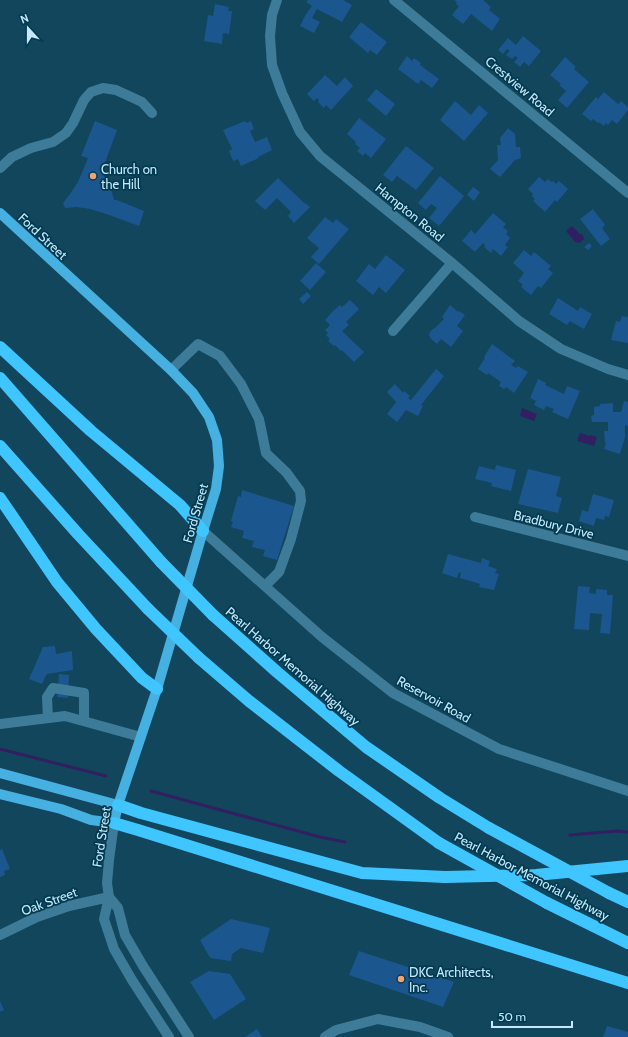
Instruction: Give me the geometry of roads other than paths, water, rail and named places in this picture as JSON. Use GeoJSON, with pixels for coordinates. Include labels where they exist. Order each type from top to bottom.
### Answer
{"type":"FeatureCollection","features":[{"type":"Feature","properties":{"kind":"highway"},"geometry":{"type":"LineString","coordinates":[[0,347],[91,431],[180,505],[203,531]]}},
{"type":"Feature","properties":{"kind":"highway","name":"Pearl Harbor Memorial Highway"},"geometry":{"type":"LineString","coordinates":[[0,378],[161,562],[212,615],[366,747],[440,798],[489,828],[628,902]]}},
{"type":"Feature","properties":{"kind":"highway","name":"Pearl Harbor Memorial Highway"},"geometry":{"type":"LineString","coordinates":[[0,446],[78,534],[148,609],[199,658],[249,700],[333,766],[439,843],[548,903],[628,943]]}},
{"type":"Feature","properties":{"kind":"highway"},"geometry":{"type":"LineString","coordinates":[[0,498],[57,582],[91,623],[142,678],[157,689]]}},
{"type":"Feature","properties":{"kind":"highway"},"geometry":{"type":"LineString","coordinates":[[118,805],[141,813],[362,873],[445,877],[536,875],[628,866]]}},
{"type":"Feature","properties":{"kind":"highway"},"geometry":{"type":"LineString","coordinates":[[114,823],[628,983]]}},
{"type":"Feature","properties":{"kind":"main road","name":"Ford Street"},"geometry":{"type":"LineString","coordinates":[[0,213],[171,370],[194,393],[208,417],[217,440],[219,466],[216,490],[157,689],[118,805],[114,823]]}},
{"type":"Feature","properties":{"kind":"main road"},"geometry":{"type":"LineString","coordinates":[[0,773],[118,805]]}},
{"type":"Feature","properties":{"kind":"main road"},"geometry":{"type":"LineString","coordinates":[[0,794],[61,809],[91,820],[114,823]]}},
{"type":"Feature","properties":{"kind":"street","name":"Hampton Road"},"geometry":{"type":"LineString","coordinates":[[277,0],[272,15],[270,36],[272,65],[282,93],[300,132],[320,156],[452,263],[519,321],[561,349],[608,369],[628,374]]}},
{"type":"Feature","properties":{"kind":"street","name":"Crestview Road"},"geometry":{"type":"LineString","coordinates":[[394,0],[628,193]]}},
{"type":"Feature","properties":{"kind":"street"},"geometry":{"type":"LineString","coordinates":[[0,168],[12,157],[31,148],[53,142],[66,133],[73,123],[84,100],[91,92],[103,88],[116,90],[142,102],[152,113]]}},
{"type":"Feature","properties":{"kind":"street"},"geometry":{"type":"LineString","coordinates":[[393,331],[452,263]]}},
{"type":"Feature","properties":{"kind":"street"},"geometry":{"type":"LineString","coordinates":[[171,370],[198,344],[220,356],[241,384],[259,419],[266,453],[286,472],[300,491],[301,501],[291,538],[279,572],[265,586]]}},
{"type":"Feature","properties":{"kind":"street","name":"Bradbury Drive"},"geometry":{"type":"LineString","coordinates":[[474,517],[628,556]]}},
{"type":"Feature","properties":{"kind":"street","name":"Reservoir Road"},"geometry":{"type":"LineString","coordinates":[[203,531],[322,637],[393,693],[500,749],[628,791]]}},
{"type":"Feature","properties":{"kind":"street"},"geometry":{"type":"LineString","coordinates":[[48,718],[47,697],[53,688],[84,693],[84,721]]}},
{"type":"Feature","properties":{"kind":"street"},"geometry":{"type":"LineString","coordinates":[[0,724],[64,716],[141,737]]}},
{"type":"Feature","properties":{"kind":"street","name":"Ford Street"},"geometry":{"type":"LineString","coordinates":[[114,823],[107,883],[109,897],[104,919],[114,949],[169,1037]]}},
{"type":"Feature","properties":{"kind":"street","name":"Ford Street"},"geometry":{"type":"LineString","coordinates":[[109,897],[118,908],[125,935],[139,960],[189,1037]]}},
{"type":"Feature","properties":{"kind":"street","name":"Oak Street"},"geometry":{"type":"LineString","coordinates":[[0,935],[37,917],[69,906],[109,897]]}},
{"type":"Feature","properties":{"kind":"street"},"geometry":{"type":"LineString","coordinates":[[325,1037],[336,1030],[378,1019],[420,1027],[448,1037]]}},
{"type":"Feature","properties":{"kind":"waterway"},"geometry":{"type":"LineString","coordinates":[[0,749],[106,776]]}},
{"type":"Feature","properties":{"kind":"waterway"},"geometry":{"type":"LineString","coordinates":[[151,791],[320,837],[345,842]]}},
{"type":"Feature","properties":{"kind":"waterway"},"geometry":{"type":"LineString","coordinates":[[570,835],[617,831],[628,832]]}},
{"type":"Feature","properties":{"kind":"place","name":"Church on the Hill"},"geometry":{"type":"Point","coordinates":[93,176]}},
{"type":"Feature","properties":{"kind":"place","name":"DKC Architects, Inc."},"geometry":{"type":"Point","coordinates":[401,979]}}]}
